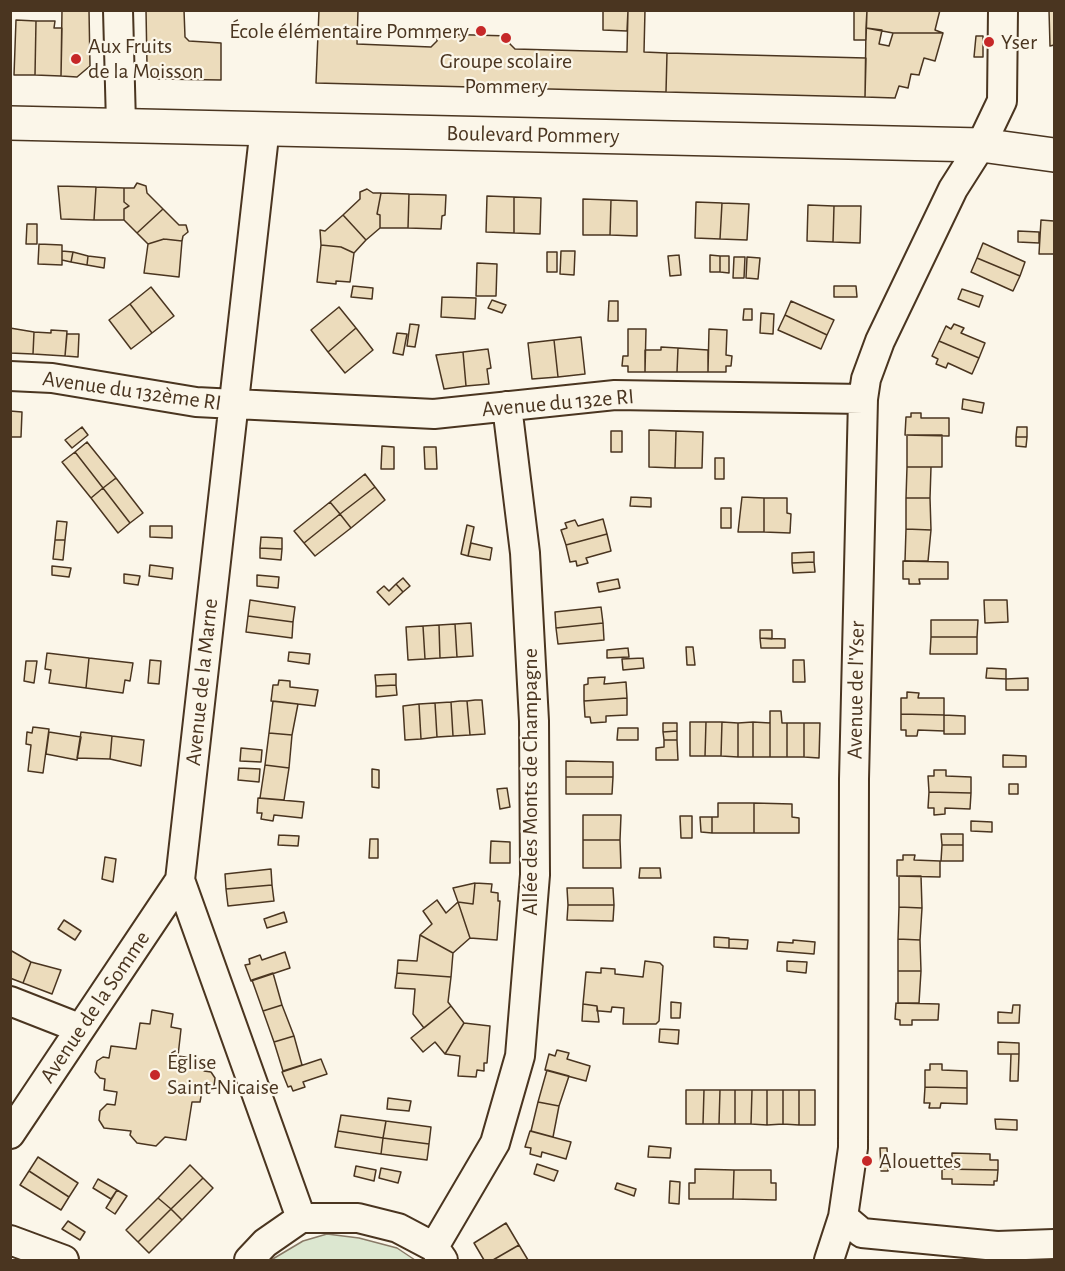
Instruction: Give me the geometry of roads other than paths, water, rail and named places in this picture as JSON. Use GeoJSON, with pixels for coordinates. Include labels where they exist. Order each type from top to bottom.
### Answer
{"type":"FeatureCollection","features":[{"type":"Feature","properties":{"kind":"main road","name":"Boulevard Pommery"},"geometry":{"type":"LineString","coordinates":[[10,123],[981,145],[1054,155]]}},
{"type":"Feature","properties":{"kind":"street"},"geometry":{"type":"LineString","coordinates":[[118,10],[121,124]]}},
{"type":"Feature","properties":{"kind":"street","name":"Avenue de l'Yser"},"geometry":{"type":"LineString","coordinates":[[828,1260],[843,1216],[853,1148],[854,767],[863,399],[866,379],[880,341],[953,189],[981,145],[1002,101],[1002,10]]}},
{"type":"Feature","properties":{"kind":"street","name":"Avenue de la Marne"},"geometry":{"type":"LineString","coordinates":[[265,127],[244,405],[180,880],[301,1218]]}},
{"type":"Feature","properties":{"kind":"street","name":"Avenue du 132ème RI"},"geometry":{"type":"LineString","coordinates":[[10,376],[52,378],[196,402],[244,405]]}},
{"type":"Feature","properties":{"kind":"street","name":"Avenue du 132e RI"},"geometry":{"type":"LineString","coordinates":[[244,405],[435,414],[615,395],[863,399]]}},
{"type":"Feature","properties":{"kind":"street","name":"Allée des Monts de Champagne"},"geometry":{"type":"LineString","coordinates":[[439,1254],[495,1143],[520,1056],[535,874],[534,721],[525,554],[507,406]]}},
{"type":"Feature","properties":{"kind":"street","name":"Avenue de la Somme"},"geometry":{"type":"LineString","coordinates":[[10,1134],[180,880]]}},
{"type":"Feature","properties":{"kind":"street"},"geometry":{"type":"LineString","coordinates":[[10,1001],[79,1028]]}},
{"type":"Feature","properties":{"kind":"street"},"geometry":{"type":"LineString","coordinates":[[843,1216],[862,1233],[997,1253],[1054,1244]]}},
{"type":"Feature","properties":{"kind":"street"},"geometry":{"type":"LineString","coordinates":[[249,1260],[265,1244],[301,1218],[358,1218],[398,1228],[439,1254]]}},
{"type":"Feature","properties":{"kind":"street"},"geometry":{"type":"LineString","coordinates":[[10,1240],[64,1260]]}},
{"type":"Feature","properties":{"kind":"place","name":"École élémentaire Pommery"},"geometry":{"type":"Point","coordinates":[481,31]}},
{"type":"Feature","properties":{"kind":"place","name":"Groupe scolaire Pommery"},"geometry":{"type":"Point","coordinates":[506,38]}},
{"type":"Feature","properties":{"kind":"place","name":"Yser"},"geometry":{"type":"Point","coordinates":[989,42]}},
{"type":"Feature","properties":{"kind":"place","name":"Aux Fruits de la Moisson"},"geometry":{"type":"Point","coordinates":[76,59]}},
{"type":"Feature","properties":{"kind":"place","name":"Église Saint-Nicaise"},"geometry":{"type":"Point","coordinates":[155,1075]}},
{"type":"Feature","properties":{"kind":"place","name":"Alouettes"},"geometry":{"type":"Point","coordinates":[867,1161]}}]}
